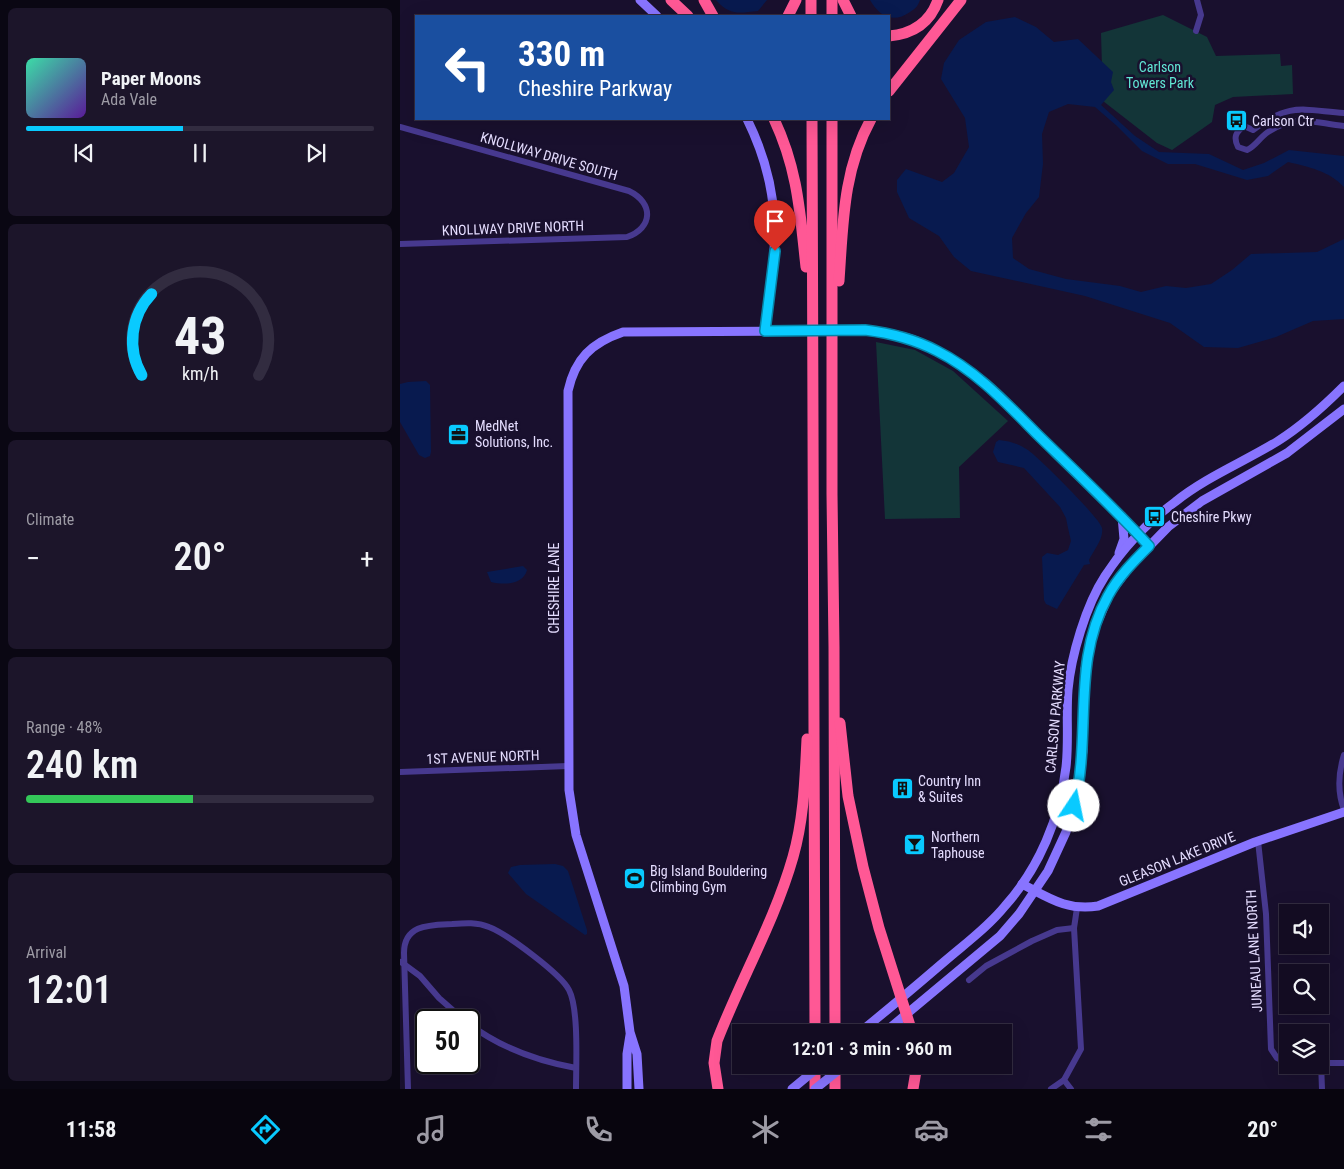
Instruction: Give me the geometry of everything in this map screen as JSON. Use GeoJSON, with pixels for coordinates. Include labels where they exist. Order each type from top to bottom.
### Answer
{"type":"FeatureCollection","features":[{"type":"Feature","properties":{"kind":"highway"},"geometry":{"type":"LineString","coordinates":[[671,0],[687,15]]}},
{"type":"Feature","properties":{"kind":"highway"},"geometry":{"type":"LineString","coordinates":[[704,0],[712,15]]}},
{"type":"Feature","properties":{"kind":"highway"},"geometry":{"type":"LineString","coordinates":[[788,15],[796,0]]}},
{"type":"Feature","properties":{"kind":"highway"},"geometry":{"type":"LineString","coordinates":[[810,0],[811,15]]}},
{"type":"Feature","properties":{"kind":"highway"},"geometry":{"type":"LineString","coordinates":[[832,0],[832,15]]}},
{"type":"Feature","properties":{"kind":"highway"},"geometry":{"type":"LineString","coordinates":[[843,0],[850,15]]}},
{"type":"Feature","properties":{"kind":"highway"},"geometry":{"type":"LineString","coordinates":[[890,36],[905,34],[917,28],[932,12],[938,0]]}},
{"type":"Feature","properties":{"kind":"highway"},"geometry":{"type":"LineString","coordinates":[[890,90],[961,0]]}},
{"type":"Feature","properties":{"kind":"highway"},"geometry":{"type":"LineString","coordinates":[[774,120],[786,147],[794,175],[811,320]]}},
{"type":"Feature","properties":{"kind":"highway"},"geometry":{"type":"LineString","coordinates":[[812,120],[812,650],[815,1024]]}},
{"type":"Feature","properties":{"kind":"highway"},"geometry":{"type":"LineString","coordinates":[[832,120],[835,1024]]}},
{"type":"Feature","properties":{"kind":"highway"},"geometry":{"type":"LineString","coordinates":[[833,312],[839,282],[844,207],[851,168],[860,141],[870,120]]}},
{"type":"Feature","properties":{"kind":"highway"},"geometry":{"type":"LineString","coordinates":[[834,646],[848,796],[872,903],[910,1024]]}},
{"type":"Feature","properties":{"kind":"highway"},"geometry":{"type":"LineString","coordinates":[[718,1089],[714,1063],[718,1041],[782,889],[798,836],[804,780],[812,650]]}},
{"type":"Feature","properties":{"kind":"highway"},"geometry":{"type":"LineString","coordinates":[[815,1074],[815,1089]]}},
{"type":"Feature","properties":{"kind":"highway"},"geometry":{"type":"LineString","coordinates":[[835,1074],[835,1089]]}},
{"type":"Feature","properties":{"kind":"highway"},"geometry":{"type":"LineString","coordinates":[[913,1089],[916,1074]]}},
{"type":"Feature","properties":{"kind":"main road"},"geometry":{"type":"LineString","coordinates":[[640,0],[656,15]]}},
{"type":"Feature","properties":{"kind":"main road"},"geometry":{"type":"LineString","coordinates":[[747,120],[765,162],[774,203],[775,251],[765,331]]}},
{"type":"Feature","properties":{"kind":"main road","name":"CHESHIRE LANE"},"geometry":{"type":"LineString","coordinates":[[639,1089],[637,1054],[630,1032],[624,986],[576,835],[571,812],[568,766],[567,406],[568,392],[576,368],[590,349],[606,339],[623,332],[846,330],[880,332],[922,343],[954,360],[990,388],[1122,516],[1149,546]]}},
{"type":"Feature","properties":{"kind":"main road","name":"CARLSON PARKWAY"},"geometry":{"type":"LineString","coordinates":[[870,1024],[991,921],[1009,902],[1038,857],[1050,833],[1062,792],[1068,743],[1068,688],[1078,639],[1096,592],[1105,576],[1138,534],[1175,501],[1295,429],[1344,386]]}},
{"type":"Feature","properties":{"kind":"main road","name":"CARLSON PARKWAY"},"geometry":{"type":"LineString","coordinates":[[895,1024],[1000,936],[1020,914],[1048,871],[1062,843],[1077,794],[1083,751],[1085,669],[1092,635],[1109,595],[1131,565],[1168,526],[1242,477],[1287,453],[1344,409]]}},
{"type":"Feature","properties":{"kind":"main road"},"geometry":{"type":"LineString","coordinates":[[1118,559],[1124,539],[1122,516]]}},
{"type":"Feature","properties":{"kind":"main road","name":"GLEASON LAKE DRIVE"},"geometry":{"type":"LineString","coordinates":[[1022,884],[1063,905],[1076,908],[1098,906],[1188,868],[1344,811]]}},
{"type":"Feature","properties":{"kind":"main road","name":"CHESHIRE LANE"},"geometry":{"type":"LineString","coordinates":[[627,1089],[627,1054],[630,1032]]}},
{"type":"Feature","properties":{"kind":"main road"},"geometry":{"type":"LineString","coordinates":[[792,1089],[810,1074]]}},
{"type":"Feature","properties":{"kind":"main road"},"geometry":{"type":"LineString","coordinates":[[815,1089],[834,1074]]}},
{"type":"Feature","properties":{"kind":"street"},"geometry":{"type":"LineString","coordinates":[[1196,31],[1201,15],[1197,0]]}},
{"type":"Feature","properties":{"kind":"street"},"geometry":{"type":"LineString","coordinates":[[1253,130],[1279,113],[1292,110],[1304,108],[1344,113]]}},
{"type":"Feature","properties":{"kind":"street"},"geometry":{"type":"LineString","coordinates":[[1260,138],[1253,130],[1244,126],[1235,136],[1238,147],[1247,150],[1253,147],[1260,138],[1277,127],[1297,120],[1344,126]]}},
{"type":"Feature","properties":{"kind":"street","name":"KNOLLWAY DRIVE SOUTH"},"geometry":{"type":"LineString","coordinates":[[400,127],[629,191],[642,200],[646,207],[647,215],[642,228],[634,235],[627,237]]}},
{"type":"Feature","properties":{"kind":"street","name":"KNOLLWAY DRIVE NORTH"},"geometry":{"type":"LineString","coordinates":[[400,244],[627,237]]}},
{"type":"Feature","properties":{"kind":"street"},"geometry":{"type":"LineString","coordinates":[[1344,755],[1338,778],[1340,799],[1344,811]]}},
{"type":"Feature","properties":{"kind":"street","name":"1ST AVENUE NORTH"},"geometry":{"type":"LineString","coordinates":[[400,772],[568,766]]}},
{"type":"Feature","properties":{"kind":"street","name":"JUNEAU LANE NORTH"},"geometry":{"type":"LineString","coordinates":[[1258,841],[1266,914],[1271,1049],[1279,1059]]}},
{"type":"Feature","properties":{"kind":"street"},"geometry":{"type":"LineString","coordinates":[[1051,1089],[1064,1080],[1081,1049],[1074,928],[1076,908]]}},
{"type":"Feature","properties":{"kind":"street"},"geometry":{"type":"LineString","coordinates":[[408,1089],[402,962],[404,946],[408,937],[415,930],[426,925],[470,923],[484,925],[500,932],[553,970],[566,984],[574,1006],[576,1089]]}},
{"type":"Feature","properties":{"kind":"street"},"geometry":{"type":"LineString","coordinates":[[969,980],[986,966],[1032,941],[1057,930],[1074,928]]}},
{"type":"Feature","properties":{"kind":"street"},"geometry":{"type":"LineString","coordinates":[[402,962],[420,976],[452,1009]]}},
{"type":"Feature","properties":{"kind":"street"},"geometry":{"type":"LineString","coordinates":[[480,1031],[495,1041],[521,1053],[576,1068]]}},
{"type":"Feature","properties":{"kind":"street"},"geometry":{"type":"LineString","coordinates":[[1329,1063],[1344,1063]]}},
{"type":"Feature","properties":{"kind":"street"},"geometry":{"type":"LineString","coordinates":[[1321,1074],[1322,1089]]}},
{"type":"Feature","properties":{"kind":"street"},"geometry":{"type":"LineString","coordinates":[[1064,1080],[1072,1089]]}},
{"type":"Feature","properties":{"kind":"green space","name":"Carlson Towers Park"},"geometry":{"type":"Polygon","coordinates":[[[1163,15],[1207,37],[1216,56],[1280,54],[1281,66],[1292,65],[1293,94],[1233,97],[1215,105],[1212,122],[1172,150],[1157,143],[1103,101],[1101,33],[1163,15]]]}},
{"type":"Feature","properties":{"kind":"green space"},"geometry":{"type":"Polygon","coordinates":[[[876,342],[915,350],[953,371],[1008,421],[959,467],[960,518],[885,519],[876,342]]]}},
{"type":"Feature","properties":{"kind":"water"},"geometry":{"type":"Polygon","coordinates":[[[716,0],[767,0],[758,11],[740,13],[726,9],[716,0]]]}},
{"type":"Feature","properties":{"kind":"water"},"geometry":{"type":"Polygon","coordinates":[[[870,0],[920,0],[912,11],[904,16],[892,18],[890,15],[882,14],[870,0]]]}},
{"type":"Feature","properties":{"kind":"water"},"geometry":{"type":"Polygon","coordinates":[[[1015,17],[1036,27],[1054,42],[1078,39],[1113,72],[1111,82],[1114,90],[1101,105],[1135,136],[1159,152],[1209,154],[1243,170],[1264,163],[1289,150],[1344,156],[1344,187],[1325,173],[1288,162],[1268,176],[1247,180],[1195,164],[1168,164],[1142,151],[1095,107],[1068,104],[1049,112],[1042,134],[1043,164],[1039,197],[1026,213],[1012,238],[1013,258],[1029,269],[1066,279],[1120,286],[1141,292],[1166,286],[1186,288],[1211,284],[1251,254],[1317,252],[1344,239],[1344,319],[1313,321],[1276,337],[1238,348],[1204,347],[1170,323],[1085,296],[971,271],[954,257],[939,236],[909,218],[897,192],[897,180],[906,169],[942,182],[954,173],[969,147],[965,118],[941,79],[944,63],[959,40],[986,22],[1015,17]]]}},
{"type":"Feature","properties":{"kind":"water"},"geometry":{"type":"Polygon","coordinates":[[[426,381],[430,385],[431,452],[430,456],[425,458],[419,455],[400,422],[400,384],[426,381]]]}},
{"type":"Feature","properties":{"kind":"water"},"geometry":{"type":"Polygon","coordinates":[[[999,440],[1018,444],[1034,455],[1081,501],[1102,528],[1100,541],[1089,560],[1090,564],[1084,565],[1057,609],[1046,604],[1044,600],[1042,557],[1047,553],[1058,555],[1068,550],[1071,541],[1066,518],[1060,507],[1024,468],[998,462],[993,452],[996,442],[999,440]]]}},
{"type":"Feature","properties":{"kind":"water"},"geometry":{"type":"Polygon","coordinates":[[[523,566],[527,570],[525,575],[522,579],[512,583],[491,582],[487,572],[523,566]]]}},
{"type":"Feature","properties":{"kind":"water"},"geometry":{"type":"Polygon","coordinates":[[[555,864],[563,866],[568,871],[587,930],[585,935],[526,894],[508,873],[511,867],[520,865],[555,864]]]}},
{"type":"Feature","properties":{"kind":"place","name":"Carlson Ctr"},"geometry":{"type":"Point","coordinates":[1236,121]}},
{"type":"Feature","properties":{"kind":"place","name":"MedNet Solutions, Inc."},"geometry":{"type":"Point","coordinates":[459,434]}},
{"type":"Feature","properties":{"kind":"place","name":"Cheshire Pkwy"},"geometry":{"type":"Point","coordinates":[1155,517]}},
{"type":"Feature","properties":{"kind":"place","name":"Country Inn & Suites"},"geometry":{"type":"Point","coordinates":[902,789]}},
{"type":"Feature","properties":{"kind":"place","name":"Northern Taphouse"},"geometry":{"type":"Point","coordinates":[915,845]}},
{"type":"Feature","properties":{"kind":"place","name":"Big Island Bouldering Climbing Gym"},"geometry":{"type":"Point","coordinates":[634,879]}},
{"type":"Feature","properties":{"kind":"route"},"geometry":{"type":"LineString","coordinates":[[775,251],[765,331],[865,330],[905,338],[939,351],[954,360],[990,388],[1122,516],[1149,546],[1118,581],[1096,621],[1086,660],[1083,751],[1074,806]]}}]}
